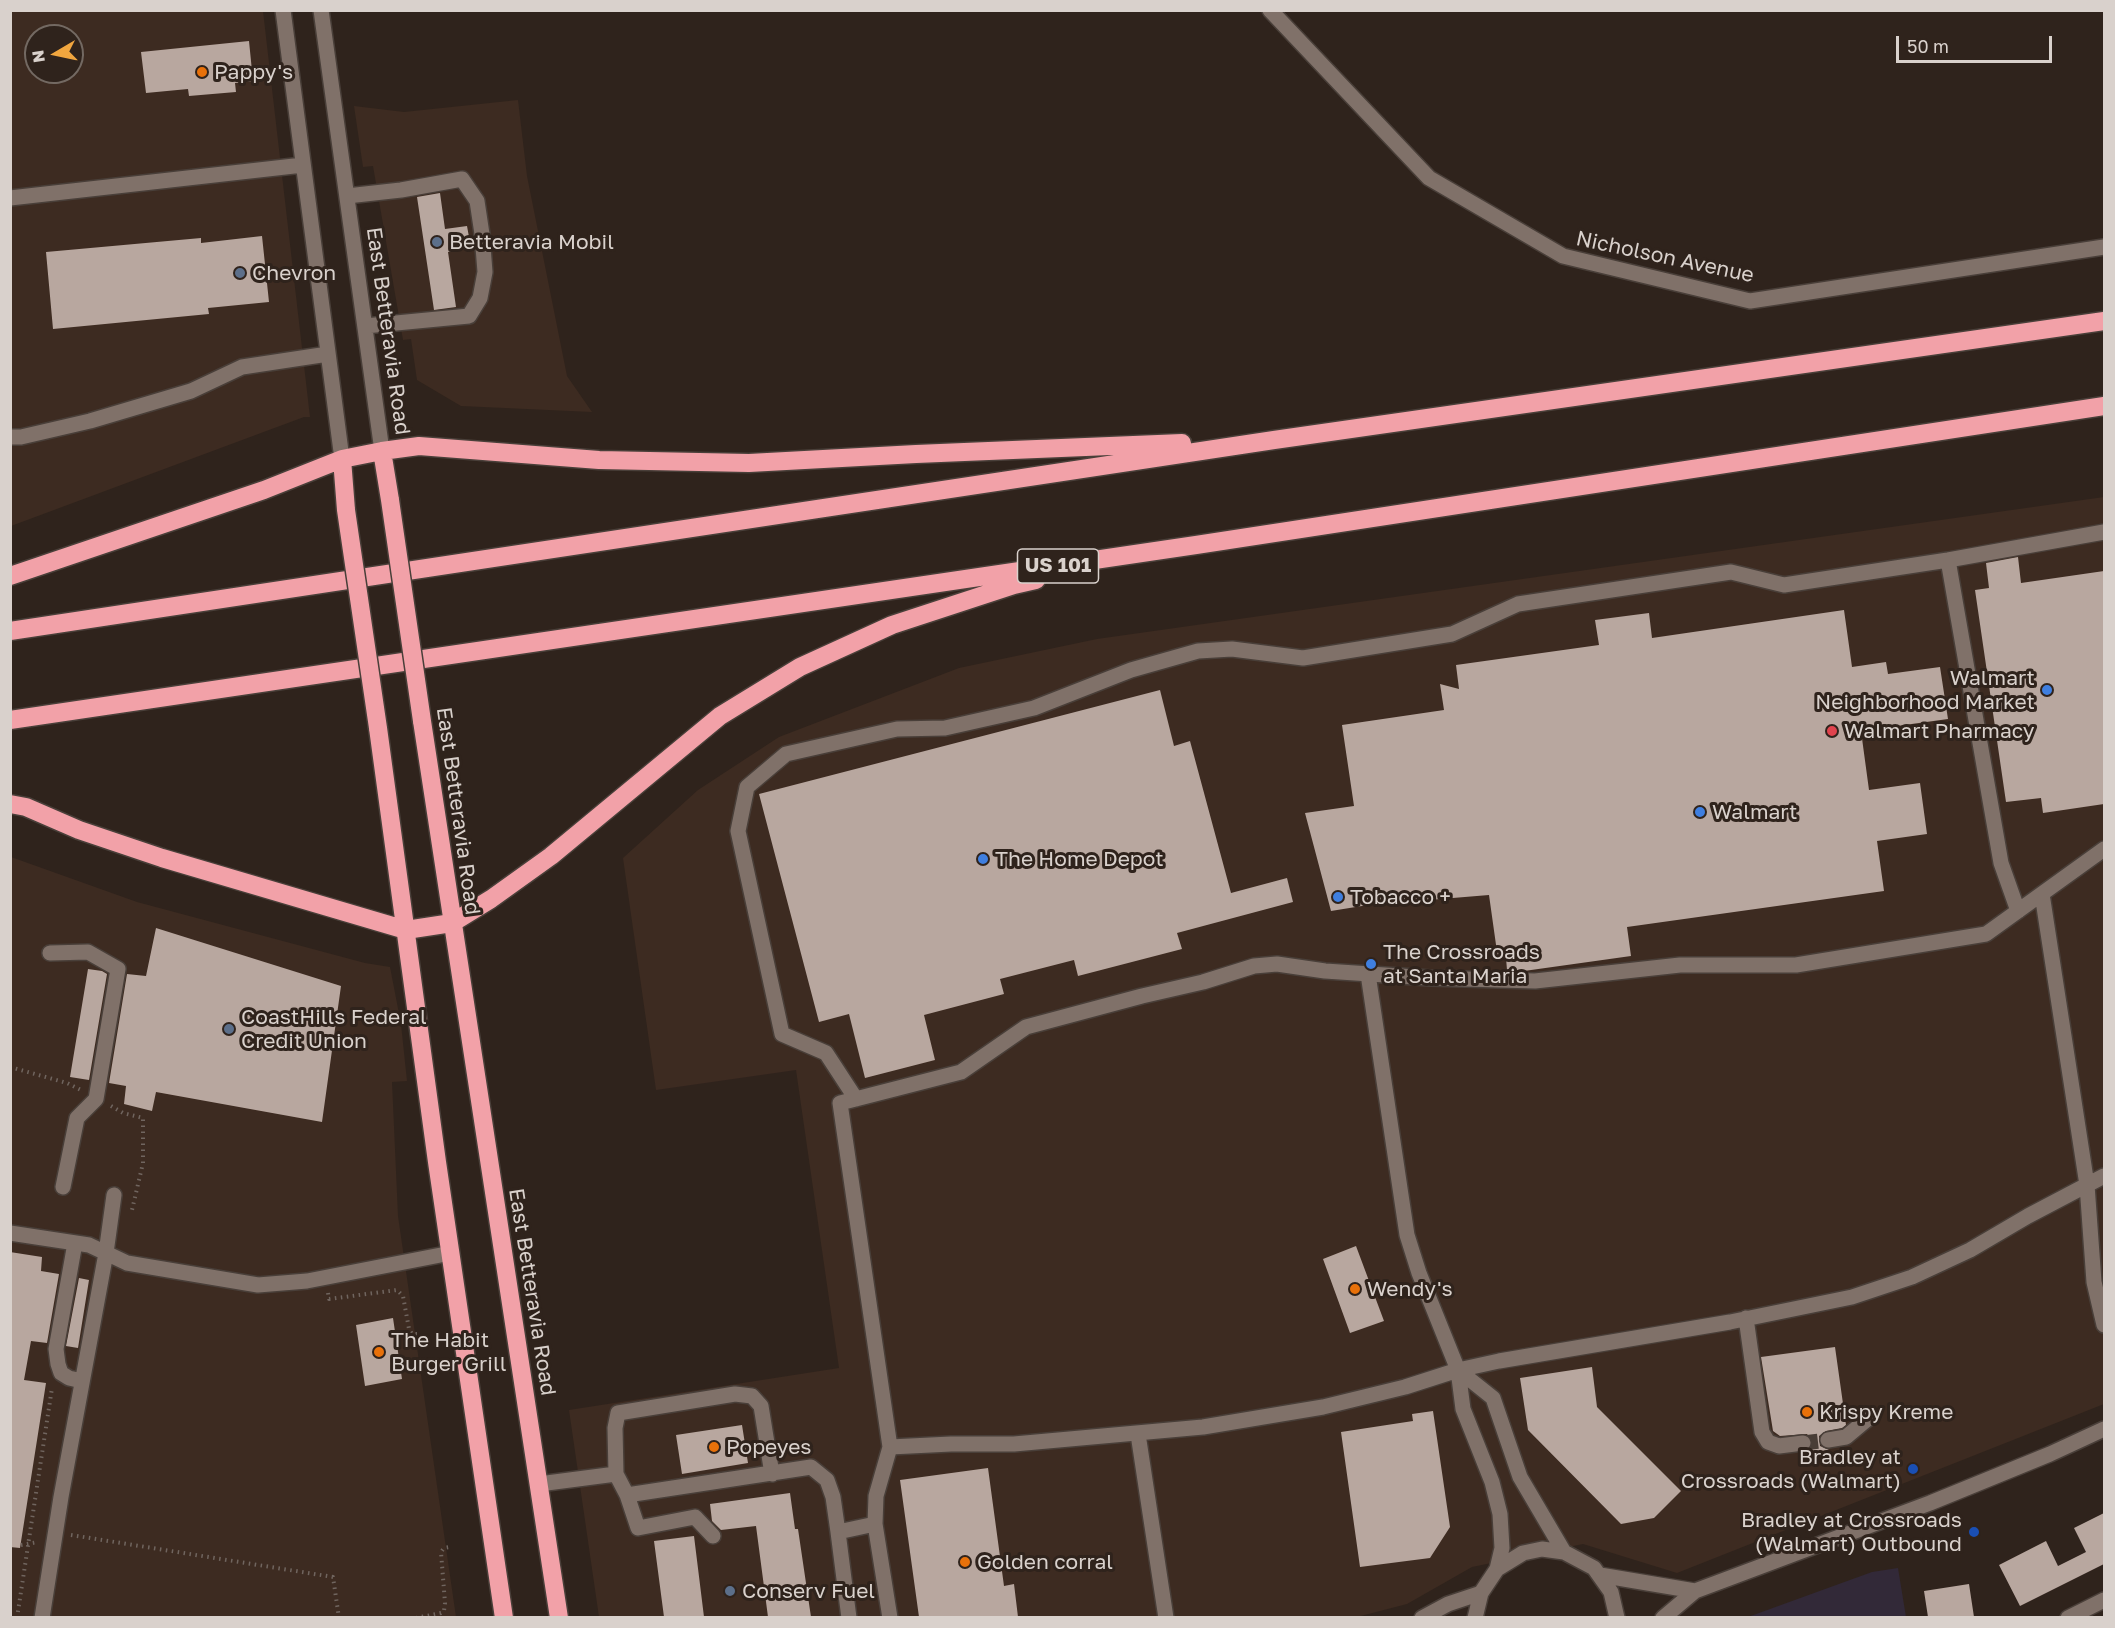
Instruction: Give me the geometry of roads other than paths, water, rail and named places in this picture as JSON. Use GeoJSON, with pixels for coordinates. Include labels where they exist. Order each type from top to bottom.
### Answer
{"type":"FeatureCollection","features":[{"type":"Feature","properties":{"kind":"highway"},"geometry":{"type":"LineString","coordinates":[[10,631],[1274,440],[2104,321]]}},
{"type":"Feature","properties":{"kind":"highway","name":"US 101"},"geometry":{"type":"LineString","coordinates":[[10,720],[1196,545],[2104,406]]}},
{"type":"Feature","properties":{"kind":"highway"},"geometry":{"type":"LineString","coordinates":[[10,576],[264,490],[342,459],[419,446],[599,460],[749,463],[1274,440]]}},
{"type":"Feature","properties":{"kind":"highway","name":"East Betteravia Road"},"geometry":{"type":"LineString","coordinates":[[382,451],[452,923],[560,1617]]}},
{"type":"Feature","properties":{"kind":"highway"},"geometry":{"type":"LineString","coordinates":[[342,459],[346,510],[504,1617]]}},
{"type":"Feature","properties":{"kind":"highway"},"geometry":{"type":"LineString","coordinates":[[10,804],[26,807],[79,830],[162,858],[406,930],[452,923],[491,899],[551,856],[720,716],[800,667],[892,625],[1014,585],[1196,545]]}},
{"type":"Feature","properties":{"kind":"street"},"geometry":{"type":"LineString","coordinates":[[283,10],[342,459]]}},
{"type":"Feature","properties":{"kind":"street","name":"East Betteravia Road"},"geometry":{"type":"LineString","coordinates":[[321,10],[382,451]]}},
{"type":"Feature","properties":{"kind":"street","name":"Nicholson Avenue"},"geometry":{"type":"LineString","coordinates":[[1270,10],[1429,178],[1563,256],[1750,301],[2104,247]]}},
{"type":"Feature","properties":{"kind":"street"},"geometry":{"type":"LineString","coordinates":[[10,198],[303,165]]}},
{"type":"Feature","properties":{"kind":"street"},"geometry":{"type":"LineString","coordinates":[[347,196],[401,190],[462,179],[477,201],[482,234],[485,272],[480,298],[469,316],[365,326]]}},
{"type":"Feature","properties":{"kind":"street"},"geometry":{"type":"LineString","coordinates":[[10,436],[21,437],[90,422],[191,391],[242,367],[328,354]]}},
{"type":"Feature","properties":{"kind":"street"},"geometry":{"type":"LineString","coordinates":[[856,1098],[826,1053],[783,1034],[738,831],[747,787],[786,754],[897,729],[945,728],[1034,708],[1131,670],[1198,651],[1232,650],[1303,658],[1452,634],[1518,604],[1731,572],[1784,585],[1948,560],[2104,532]]}},
{"type":"Feature","properties":{"kind":"street"},"geometry":{"type":"LineString","coordinates":[[1948,560],[2001,863],[2018,911]]}},
{"type":"Feature","properties":{"kind":"street"},"geometry":{"type":"LineString","coordinates":[[890,1617],[875,1524],[876,1496],[890,1447],[840,1103],[961,1072],[1026,1026],[1203,982],[1254,966],[1277,964],[1368,974],[1535,981],[1680,965],[1796,965],[1986,934],[2104,849]]}},
{"type":"Feature","properties":{"kind":"street"},"geometry":{"type":"LineString","coordinates":[[2042,894],[2087,1185],[2094,1282],[2104,1325]]}},
{"type":"Feature","properties":{"kind":"street"},"geometry":{"type":"LineString","coordinates":[[50,953],[88,952],[118,969],[96,1099],[77,1118],[63,1186]]}},
{"type":"Feature","properties":{"kind":"street"},"geometry":{"type":"LineString","coordinates":[[1368,974],[1407,1235],[1419,1273],[1458,1370],[1463,1409],[1492,1482],[1500,1514],[1502,1548],[1497,1569],[1481,1593],[1476,1617]]}},
{"type":"Feature","properties":{"kind":"street"},"geometry":{"type":"LineString","coordinates":[[890,1447],[1014,1444],[1203,1428],[1323,1407],[1405,1387],[1458,1370],[1852,1297],[1912,1277],[1970,1250],[2104,1176]]}},
{"type":"Feature","properties":{"kind":"street"},"geometry":{"type":"LineString","coordinates":[[42,1617],[54,1538],[111,1224],[114,1195]]}},
{"type":"Feature","properties":{"kind":"street"},"geometry":{"type":"LineString","coordinates":[[10,1233],[89,1245],[127,1263],[258,1285],[325,1277],[451,1253]]}},
{"type":"Feature","properties":{"kind":"street"},"geometry":{"type":"LineString","coordinates":[[75,1243],[56,1349],[61,1373],[69,1378],[82,1381]]}},
{"type":"Feature","properties":{"kind":"street"},"geometry":{"type":"LineString","coordinates":[[1746,1318],[1762,1432],[1768,1442],[1779,1446],[1803,1443]]}},
{"type":"Feature","properties":{"kind":"street"},"geometry":{"type":"LineString","coordinates":[[1458,1370],[1493,1398],[1520,1477],[1564,1552]]}},
{"type":"Feature","properties":{"kind":"street"},"geometry":{"type":"LineString","coordinates":[[712,1536],[695,1517],[638,1528],[627,1495],[616,1474],[615,1428],[618,1413],[735,1394],[752,1396],[762,1406],[772,1474]]}},
{"type":"Feature","properties":{"kind":"street"},"geometry":{"type":"LineString","coordinates":[[1828,1440],[1846,1437],[1871,1416]]}},
{"type":"Feature","properties":{"kind":"street"},"geometry":{"type":"LineString","coordinates":[[1663,1617],[1695,1591],[1930,1503],[2050,1454],[2104,1429]]}},
{"type":"Feature","properties":{"kind":"street"},"geometry":{"type":"LineString","coordinates":[[1138,1434],[1166,1617]]}},
{"type":"Feature","properties":{"kind":"street"},"geometry":{"type":"LineString","coordinates":[[627,1495],[811,1467],[827,1480],[833,1497],[849,1617]]}},
{"type":"Feature","properties":{"kind":"street"},"geometry":{"type":"LineString","coordinates":[[539,1484],[616,1474]]}},
{"type":"Feature","properties":{"kind":"street"},"geometry":{"type":"LineString","coordinates":[[837,1532],[875,1524]]}},
{"type":"Feature","properties":{"kind":"street"},"geometry":{"type":"LineString","coordinates":[[1497,1569],[1523,1553],[1542,1549],[1564,1552],[1594,1568],[1600,1575],[1611,1592],[1617,1617]]}},
{"type":"Feature","properties":{"kind":"street"},"geometry":{"type":"LineString","coordinates":[[1600,1575],[1695,1591]]}},
{"type":"Feature","properties":{"kind":"street"},"geometry":{"type":"LineString","coordinates":[[1422,1617],[1448,1604],[1481,1593]]}},
{"type":"Feature","properties":{"kind":"street"},"geometry":{"type":"LineString","coordinates":[[2068,1617],[2104,1600]]}},
{"type":"Feature","properties":{"kind":"tunnel"},"geometry":{"type":"LineString","coordinates":[[1803,1443],[1828,1440]]}},
{"type":"Feature","properties":{"kind":"place","name":"Pappy's"},"geometry":{"type":"Point","coordinates":[202,72]}},
{"type":"Feature","properties":{"kind":"place","name":"Betteravia Mobil"},"geometry":{"type":"Point","coordinates":[437,242]}},
{"type":"Feature","properties":{"kind":"place","name":"Chevron"},"geometry":{"type":"Point","coordinates":[240,273]}},
{"type":"Feature","properties":{"kind":"place","name":"Walmart Neighborhood Market"},"geometry":{"type":"Point","coordinates":[2047,690]}},
{"type":"Feature","properties":{"kind":"place","name":"Walmart Pharmacy"},"geometry":{"type":"Point","coordinates":[1832,731]}},
{"type":"Feature","properties":{"kind":"place","name":"Walmart"},"geometry":{"type":"Point","coordinates":[1700,812]}},
{"type":"Feature","properties":{"kind":"place","name":"The Home Depot"},"geometry":{"type":"Point","coordinates":[983,859]}},
{"type":"Feature","properties":{"kind":"place","name":"Tobacco +"},"geometry":{"type":"Point","coordinates":[1338,897]}},
{"type":"Feature","properties":{"kind":"place","name":"The Crossroads at Santa Maria"},"geometry":{"type":"Point","coordinates":[1371,964]}},
{"type":"Feature","properties":{"kind":"place","name":"CoastHills Federal Credit Union"},"geometry":{"type":"Point","coordinates":[229,1029]}},
{"type":"Feature","properties":{"kind":"place","name":"Wendy's"},"geometry":{"type":"Point","coordinates":[1355,1289]}},
{"type":"Feature","properties":{"kind":"place","name":"The Habit Burger Grill"},"geometry":{"type":"Point","coordinates":[379,1352]}},
{"type":"Feature","properties":{"kind":"place","name":"Krispy Kreme"},"geometry":{"type":"Point","coordinates":[1807,1412]}},
{"type":"Feature","properties":{"kind":"place","name":"Popeyes"},"geometry":{"type":"Point","coordinates":[714,1447]}},
{"type":"Feature","properties":{"kind":"place","name":"Bradley at Crossroads (Walmart)"},"geometry":{"type":"Point","coordinates":[1913,1469]}},
{"type":"Feature","properties":{"kind":"place","name":"Bradley at Crossroads (Walmart) Outbound"},"geometry":{"type":"Point","coordinates":[1974,1532]}},
{"type":"Feature","properties":{"kind":"place","name":"Golden corral"},"geometry":{"type":"Point","coordinates":[965,1562]}},
{"type":"Feature","properties":{"kind":"place","name":"Conserv Fuel"},"geometry":{"type":"Point","coordinates":[730,1591]}}]}
